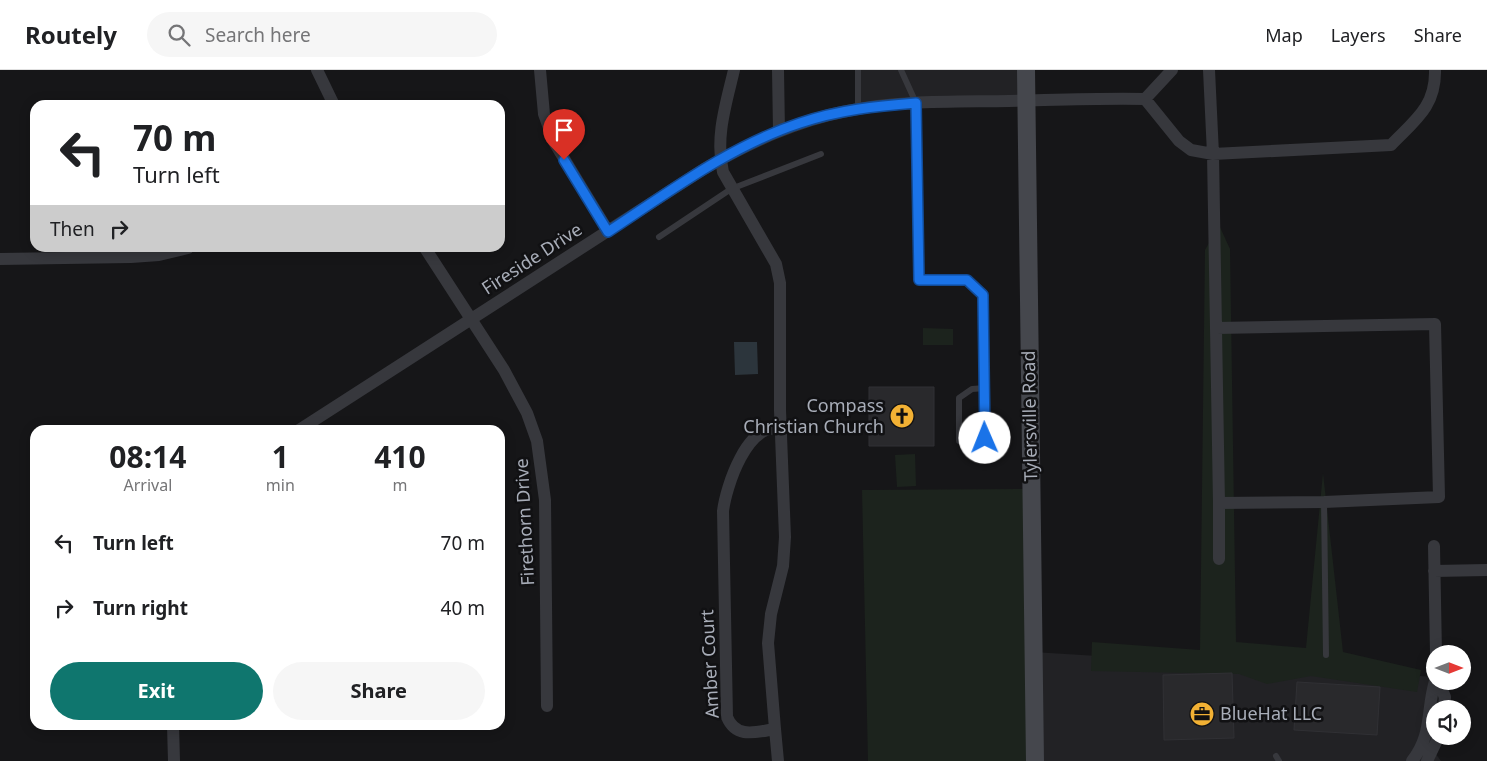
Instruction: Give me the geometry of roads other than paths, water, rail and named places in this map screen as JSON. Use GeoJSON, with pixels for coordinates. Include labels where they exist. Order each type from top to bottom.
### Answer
{"type":"FeatureCollection","features":[{"type":"Feature","properties":{"kind":"main road","name":"Tylersville Road"},"geometry":{"type":"LineString","coordinates":[[1026,70],[1035,761]]}},
{"type":"Feature","properties":{"kind":"street"},"geometry":{"type":"LineString","coordinates":[[317,70],[332,100]]}},
{"type":"Feature","properties":{"kind":"street"},"geometry":{"type":"LineString","coordinates":[[540,70],[544,114],[554,142],[608,232]]}},
{"type":"Feature","properties":{"kind":"street"},"geometry":{"type":"LineString","coordinates":[[734,70],[722,125],[720,160],[731,189],[772,255],[779,273],[781,429],[785,537],[783,566],[772,614],[768,643],[778,761]]}},
{"type":"Feature","properties":{"kind":"street"},"geometry":{"type":"LineString","coordinates":[[778,70],[779,131]]}},
{"type":"Feature","properties":{"kind":"street"},"geometry":{"type":"LineString","coordinates":[[1172,70],[1145,99],[1179,142],[1191,150],[1213,154],[1390,145],[1423,112],[1436,88],[1435,70]]}},
{"type":"Feature","properties":{"kind":"street"},"geometry":{"type":"LineString","coordinates":[[1209,70],[1213,154],[1219,560]]}},
{"type":"Feature","properties":{"kind":"street","name":"Fireside Drive"},"geometry":{"type":"LineString","coordinates":[[307,425],[720,160],[779,131],[800,123],[858,109],[916,103],[1026,101],[1055,98],[1145,99]]}},
{"type":"Feature","properties":{"kind":"street"},"geometry":{"type":"LineString","coordinates":[[0,259],[131,257],[171,252]]}},
{"type":"Feature","properties":{"kind":"street","name":"Firethorn Drive"},"geometry":{"type":"LineString","coordinates":[[428,252],[518,396],[537,442],[545,500],[547,706]]}},
{"type":"Feature","properties":{"kind":"street"},"geometry":{"type":"LineString","coordinates":[[1216,328],[1435,324],[1440,497],[1324,502],[1218,503]]}},
{"type":"Feature","properties":{"kind":"street","name":"Amber Court"},"geometry":{"type":"LineString","coordinates":[[775,729],[748,733],[738,732],[731,726],[727,717],[723,511],[728,483],[746,448],[763,433],[775,428],[781,429]]}},
{"type":"Feature","properties":{"kind":"street"},"geometry":{"type":"LineString","coordinates":[[1434,546],[1436,645]]}},
{"type":"Feature","properties":{"kind":"street"},"geometry":{"type":"LineString","coordinates":[[1434,571],[1487,570]]}},
{"type":"Feature","properties":{"kind":"street"},"geometry":{"type":"LineString","coordinates":[[1412,761],[1425,740],[1430,719],[1430,696],[1432,690]]}},
{"type":"Feature","properties":{"kind":"street"},"geometry":{"type":"LineString","coordinates":[[173,730],[174,761]]}},
{"type":"Feature","properties":{"kind":"street"},"geometry":{"type":"LineString","coordinates":[[1427,761],[1434,745]]}},
{"type":"Feature","properties":{"kind":"lane"},"geometry":{"type":"LineString","coordinates":[[858,70],[858,109]]}},
{"type":"Feature","properties":{"kind":"lane"},"geometry":{"type":"LineString","coordinates":[[901,70],[916,103],[919,280],[967,280],[983,295],[985,388],[985,438],[972,447],[959,441],[959,398],[972,389],[985,388]]}},
{"type":"Feature","properties":{"kind":"lane"},"geometry":{"type":"LineString","coordinates":[[659,236],[731,189],[821,154]]}},
{"type":"Feature","properties":{"kind":"lane"},"geometry":{"type":"LineString","coordinates":[[1324,502],[1326,655]]}},
{"type":"Feature","properties":{"kind":"place","name":"Compass Christian Church"},"geometry":{"type":"Point","coordinates":[902,416]}},
{"type":"Feature","properties":{"kind":"place","name":"BlueHat LLC"},"geometry":{"type":"Point","coordinates":[1202,714]}}]}
